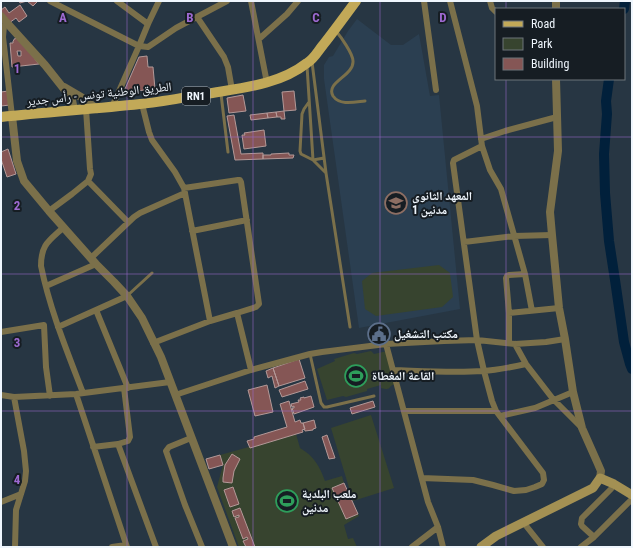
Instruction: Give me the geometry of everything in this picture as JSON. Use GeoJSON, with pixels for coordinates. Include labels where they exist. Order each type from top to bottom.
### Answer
{"type":"FeatureCollection","features":[{"type":"Feature","properties":{"kind":"main road","name":"الطريق الوطنية تونس - رأس جدير"},"geometry":{"type":"LineString","coordinates":[[1,117],[142,104],[267,83],[286,76],[309,62],[336,29],[356,1]]}},
{"type":"Feature","properties":{"kind":"main road"},"geometry":{"type":"LineString","coordinates":[[481,547],[496,536],[593,488],[600,478],[614,484],[632,495]]}},
{"type":"Feature","properties":{"kind":"street"},"geometry":{"type":"LineString","coordinates":[[50,1],[139,46],[148,47],[176,28],[227,1]]}},
{"type":"Feature","properties":{"kind":"street"},"geometry":{"type":"LineString","coordinates":[[117,1],[148,24]]}},
{"type":"Feature","properties":{"kind":"street"},"geometry":{"type":"LineString","coordinates":[[112,107],[159,1]]}},
{"type":"Feature","properties":{"kind":"street"},"geometry":{"type":"LineString","coordinates":[[251,1],[267,83]]}},
{"type":"Feature","properties":{"kind":"street"},"geometry":{"type":"LineString","coordinates":[[259,39],[298,1]]}},
{"type":"Feature","properties":{"kind":"street"},"geometry":{"type":"LineString","coordinates":[[424,1],[436,90]]}},
{"type":"Feature","properties":{"kind":"street"},"geometry":{"type":"LineString","coordinates":[[450,1],[476,106],[482,146],[490,170],[501,189],[525,274],[532,310]]}},
{"type":"Feature","properties":{"kind":"street"},"geometry":{"type":"LineString","coordinates":[[490,1],[492,8],[495,11]]}},
{"type":"Feature","properties":{"kind":"street"},"geometry":{"type":"LineString","coordinates":[[1,16],[60,84],[72,100],[74,110]]}},
{"type":"Feature","properties":{"kind":"street"},"geometry":{"type":"LineString","coordinates":[[197,17],[224,57],[228,67],[232,90]]}},
{"type":"Feature","properties":{"kind":"street"},"geometry":{"type":"LineString","coordinates":[[7,23],[4,26],[3,36],[17,161],[24,181],[49,211],[127,296],[142,318],[161,357],[233,547]]}},
{"type":"Feature","properties":{"kind":"street"},"geometry":{"type":"LineString","coordinates":[[556,80],[558,151],[550,212],[559,308],[566,339],[573,392],[582,428],[598,464],[600,478]]}},
{"type":"Feature","properties":{"kind":"street"},"geometry":{"type":"LineString","coordinates":[[60,84],[97,109]]}},
{"type":"Feature","properties":{"kind":"street"},"geometry":{"type":"LineString","coordinates":[[142,104],[152,140],[175,172],[185,191],[210,321]]}},
{"type":"Feature","properties":{"kind":"street"},"geometry":{"type":"LineString","coordinates":[[49,211],[88,181],[91,174],[86,109]]}},
{"type":"Feature","properties":{"kind":"street"},"geometry":{"type":"LineString","coordinates":[[481,139],[504,131],[556,117]]}},
{"type":"Feature","properties":{"kind":"street"},"geometry":{"type":"LineString","coordinates":[[422,478],[473,480],[493,484],[514,491],[526,490],[535,487],[542,484],[545,478],[543,473],[498,414],[493,405],[477,340],[454,160],[482,146]]}},
{"type":"Feature","properties":{"kind":"street"},"geometry":{"type":"LineString","coordinates":[[46,286],[94,261],[128,222],[140,213],[185,191],[240,180],[242,184],[259,304],[256,307],[210,321],[153,343]]}},
{"type":"Feature","properties":{"kind":"street"},"geometry":{"type":"LineString","coordinates":[[88,181],[128,222]]}},
{"type":"Feature","properties":{"kind":"street"},"geometry":{"type":"LineString","coordinates":[[192,231],[247,220]]}},
{"type":"Feature","properties":{"kind":"street"},"geometry":{"type":"LineString","coordinates":[[64,227],[44,247],[41,266],[54,317],[83,393]]}},
{"type":"Feature","properties":{"kind":"street"},"geometry":{"type":"LineString","coordinates":[[464,242],[514,236],[552,235]]}},
{"type":"Feature","properties":{"kind":"street"},"geometry":{"type":"LineString","coordinates":[[525,274],[509,275],[506,278],[512,344],[555,400],[582,428]]}},
{"type":"Feature","properties":{"kind":"street"},"geometry":{"type":"LineString","coordinates":[[58,327],[127,296]]}},
{"type":"Feature","properties":{"kind":"street"},"geometry":{"type":"LineString","coordinates":[[509,313],[559,308]]}},
{"type":"Feature","properties":{"kind":"street"},"geometry":{"type":"LineString","coordinates":[[93,447],[127,442],[130,437],[126,388],[96,310]]}},
{"type":"Feature","properties":{"kind":"street"},"geometry":{"type":"LineString","coordinates":[[237,313],[251,370]]}},
{"type":"Feature","properties":{"kind":"street"},"geometry":{"type":"LineString","coordinates":[[1,332],[44,325],[54,317]]}},
{"type":"Feature","properties":{"kind":"street"},"geometry":{"type":"LineString","coordinates":[[44,325],[46,367],[50,396]]}},
{"type":"Feature","properties":{"kind":"street"},"geometry":{"type":"LineString","coordinates":[[175,395],[251,370],[310,354],[386,344],[477,340],[512,344],[566,339]]}},
{"type":"Feature","properties":{"kind":"street"},"geometry":{"type":"LineString","coordinates":[[386,344],[428,502],[438,527],[443,547]]}},
{"type":"Feature","properties":{"kind":"street"},"geometry":{"type":"LineString","coordinates":[[393,370],[438,372],[484,371],[526,364]]}},
{"type":"Feature","properties":{"kind":"street"},"geometry":{"type":"LineString","coordinates":[[1,395],[14,397],[76,394],[170,382]]}},
{"type":"Feature","properties":{"kind":"street"},"geometry":{"type":"LineString","coordinates":[[404,411],[498,414],[535,408],[573,392]]}},
{"type":"Feature","properties":{"kind":"street"},"geometry":{"type":"LineString","coordinates":[[76,394],[126,546],[112,547]]}},
{"type":"Feature","properties":{"kind":"street"},"geometry":{"type":"LineString","coordinates":[[14,397],[24,451],[25,465],[25,481],[16,510],[15,547]]}},
{"type":"Feature","properties":{"kind":"street"},"geometry":{"type":"LineString","coordinates":[[191,438],[168,448],[166,451],[202,547]]}},
{"type":"Feature","properties":{"kind":"street"},"geometry":{"type":"LineString","coordinates":[[118,444],[156,547]]}},
{"type":"Feature","properties":{"kind":"street"},"geometry":{"type":"LineString","coordinates":[[594,537],[582,526],[582,518],[611,489],[614,484]]}},
{"type":"Feature","properties":{"kind":"street"},"geometry":{"type":"LineString","coordinates":[[1,502],[21,494]]}},
{"type":"Feature","properties":{"kind":"street"},"geometry":{"type":"LineString","coordinates":[[581,547],[594,537],[632,499]]}},
{"type":"Feature","properties":{"kind":"street"},"geometry":{"type":"LineString","coordinates":[[523,522],[543,547]]}},
{"type":"Feature","properties":{"kind":"street"},"geometry":{"type":"LineString","coordinates":[[412,547],[438,527]]}},
{"type":"Feature","properties":{"kind":"lane"},"geometry":{"type":"LineString","coordinates":[[336,29],[353,60],[352,67],[334,84],[332,94],[342,103],[365,101]]}},
{"type":"Feature","properties":{"kind":"lane"},"geometry":{"type":"LineString","coordinates":[[309,62],[309,102],[313,160]]}},
{"type":"Feature","properties":{"kind":"lane"},"geometry":{"type":"LineString","coordinates":[[309,62],[350,327]]}},
{"type":"Feature","properties":{"kind":"lane"},"geometry":{"type":"LineString","coordinates":[[220,92],[228,152]]}},
{"type":"Feature","properties":{"kind":"lane"},"geometry":{"type":"LineString","coordinates":[[309,102],[302,114],[300,151],[301,154],[313,160],[326,173]]}},
{"type":"Feature","properties":{"kind":"lane"},"geometry":{"type":"LineString","coordinates":[[313,160],[324,158]]}},
{"type":"Feature","properties":{"kind":"lane"},"geometry":{"type":"LineString","coordinates":[[127,296],[152,273]]}},
{"type":"Feature","properties":{"kind":"lane"},"geometry":{"type":"LineString","coordinates":[[310,354],[321,403],[324,407],[374,396]]}},
{"type":"Feature","properties":{"kind":"shaded area","name":"المعهد الثانوي مدنين 1"},"geometry":{"type":"Polygon","coordinates":[[[357,19],[391,45],[403,45],[419,34],[430,96],[439,95],[460,309],[359,328],[324,79],[324,65],[329,57],[333,56],[357,19]]]}},
{"type":"Feature","properties":{"kind":"green space"},"geometry":{"type":"Polygon","coordinates":[[[439,265],[450,273],[453,297],[442,307],[376,316],[365,309],[362,281],[372,273],[439,265]]]}},
{"type":"Feature","properties":{"kind":"green space","name":"القاعة المغطاة"},"geometry":{"type":"Polygon","coordinates":[[[371,351],[374,354],[387,351],[395,384],[389,389],[381,388],[381,385],[346,397],[343,396],[327,400],[317,369],[335,361],[334,359],[354,353],[357,354],[371,351]]]}},
{"type":"Feature","properties":{"kind":"green space"},"geometry":{"type":"Polygon","coordinates":[[[371,415],[394,488],[353,501],[331,428],[371,415]]]}},
{"type":"Feature","properties":{"kind":"green space","name":"ملعب البلدية مدنين"},"geometry":{"type":"Polygon","coordinates":[[[296,434],[300,448],[316,462],[325,481],[342,476],[359,516],[344,525],[348,539],[353,538],[357,547],[239,547],[217,487],[223,465],[220,455],[296,434]]]}},
{"type":"Feature","properties":{"kind":"building"},"geometry":{"type":"Polygon","coordinates":[[[27,1],[35,1],[37,2],[33,6],[27,1]]]}},
{"type":"Feature","properties":{"kind":"building"},"geometry":{"type":"Polygon","coordinates":[[[20,5],[27,16],[19,22],[16,18],[9,23],[1,10],[5,7],[9,13],[20,5]]]}},
{"type":"Feature","properties":{"kind":"building"},"geometry":{"type":"Polygon","coordinates":[[[18,38],[39,64],[12,67],[10,43],[13,43],[14,39],[18,38]],[[17,51],[18,56],[21,56],[21,51],[17,51]]]}},
{"type":"Feature","properties":{"kind":"building"},"geometry":{"type":"Polygon","coordinates":[[[147,56],[148,67],[153,67],[155,89],[125,92],[139,57],[147,56]]]}},
{"type":"Feature","properties":{"kind":"building"},"geometry":{"type":"Polygon","coordinates":[[[8,91],[10,105],[1,106],[1,92],[8,91]]]}},
{"type":"Feature","properties":{"kind":"building"},"geometry":{"type":"Polygon","coordinates":[[[294,91],[296,110],[284,111],[282,92],[294,91]]]}},
{"type":"Feature","properties":{"kind":"building"},"geometry":{"type":"Polygon","coordinates":[[[243,95],[246,111],[229,113],[227,98],[243,95]]]}},
{"type":"Feature","properties":{"kind":"building"},"geometry":{"type":"Polygon","coordinates":[[[284,111],[285,119],[277,117],[276,112],[284,111]]]}},
{"type":"Feature","properties":{"kind":"building"},"geometry":{"type":"Polygon","coordinates":[[[276,112],[277,117],[268,118],[267,113],[276,112]]]}},
{"type":"Feature","properties":{"kind":"building"},"geometry":{"type":"Polygon","coordinates":[[[267,113],[268,118],[251,120],[250,115],[267,113]]]}},
{"type":"Feature","properties":{"kind":"building"},"geometry":{"type":"Polygon","coordinates":[[[234,115],[241,154],[263,153],[263,159],[235,160],[227,116],[234,115]]]}},
{"type":"Feature","properties":{"kind":"building"},"geometry":{"type":"Polygon","coordinates":[[[264,130],[266,146],[244,149],[242,135],[245,135],[244,133],[264,130]]]}},
{"type":"Feature","properties":{"kind":"building"},"geometry":{"type":"Polygon","coordinates":[[[8,149],[16,174],[7,177],[1,159],[1,152],[8,149]]]}},
{"type":"Feature","properties":{"kind":"building"},"geometry":{"type":"Polygon","coordinates":[[[289,153],[289,155],[294,155],[293,158],[263,159],[263,155],[289,153]]]}},
{"type":"Feature","properties":{"kind":"building"},"geometry":{"type":"Polygon","coordinates":[[[299,359],[305,378],[279,386],[273,368],[299,359]]]}},
{"type":"Feature","properties":{"kind":"building"},"geometry":{"type":"Polygon","coordinates":[[[273,368],[279,386],[275,388],[272,376],[268,378],[266,371],[273,368]]]}},
{"type":"Feature","properties":{"kind":"building"},"geometry":{"type":"Polygon","coordinates":[[[305,381],[308,389],[282,397],[279,390],[305,381]]]}},
{"type":"Feature","properties":{"kind":"building"},"geometry":{"type":"Polygon","coordinates":[[[267,385],[273,412],[255,416],[248,390],[267,385]]]}},
{"type":"Feature","properties":{"kind":"building"},"geometry":{"type":"Polygon","coordinates":[[[311,396],[314,407],[294,414],[292,408],[294,408],[294,406],[292,407],[291,404],[299,402],[298,400],[301,400],[300,398],[311,396]]]}},
{"type":"Feature","properties":{"kind":"building"},"geometry":{"type":"Polygon","coordinates":[[[289,401],[295,422],[300,420],[301,423],[303,423],[305,429],[302,430],[303,432],[250,448],[247,441],[254,439],[254,437],[287,427],[280,404],[289,401]]]}},
{"type":"Feature","properties":{"kind":"building"},"geometry":{"type":"Polygon","coordinates":[[[373,401],[375,407],[352,414],[350,408],[373,401]]]}},
{"type":"Feature","properties":{"kind":"building"},"geometry":{"type":"Polygon","coordinates":[[[314,420],[316,428],[305,431],[303,423],[314,420]]]}},
{"type":"Feature","properties":{"kind":"building"},"geometry":{"type":"Polygon","coordinates":[[[327,435],[335,458],[329,459],[322,437],[327,435]]]}},
{"type":"Feature","properties":{"kind":"building"},"geometry":{"type":"Polygon","coordinates":[[[232,454],[240,459],[234,471],[232,483],[223,482],[225,465],[232,454]]]}},
{"type":"Feature","properties":{"kind":"building"},"geometry":{"type":"Polygon","coordinates":[[[220,455],[223,465],[209,469],[206,459],[220,455]]]}},
{"type":"Feature","properties":{"kind":"building"},"geometry":{"type":"Polygon","coordinates":[[[344,483],[358,514],[346,519],[332,488],[344,483]]]}},
{"type":"Feature","properties":{"kind":"building"},"geometry":{"type":"Polygon","coordinates":[[[233,487],[239,504],[230,507],[224,490],[233,487]]]}},
{"type":"Feature","properties":{"kind":"building"},"geometry":{"type":"Polygon","coordinates":[[[240,508],[255,547],[246,547],[243,541],[248,539],[247,537],[243,539],[235,518],[239,517],[239,515],[234,517],[232,511],[240,508]]]}},
{"type":"Feature","properties":{"kind":"waterway"},"geometry":{"type":"LineString","coordinates":[[624,8],[625,1]]}},
{"type":"Feature","properties":{"kind":"waterway"},"geometry":{"type":"LineString","coordinates":[[609,80],[606,101],[607,114],[604,154],[605,193],[609,241],[624,342],[632,369]]}},
{"type":"Feature","properties":{"kind":"place","name":"المعهد الثانوي مدنين 1"},"geometry":{"type":"Point","coordinates":[396,203]}},
{"type":"Feature","properties":{"kind":"place","name":"مكتب التشغيل"},"geometry":{"type":"Point","coordinates":[379,334]}},
{"type":"Feature","properties":{"kind":"place","name":"القاعة المغطاة"},"geometry":{"type":"Point","coordinates":[356,376]}},
{"type":"Feature","properties":{"kind":"place","name":"ملعب البلدية مدنين"},"geometry":{"type":"Point","coordinates":[287,501]}}]}
